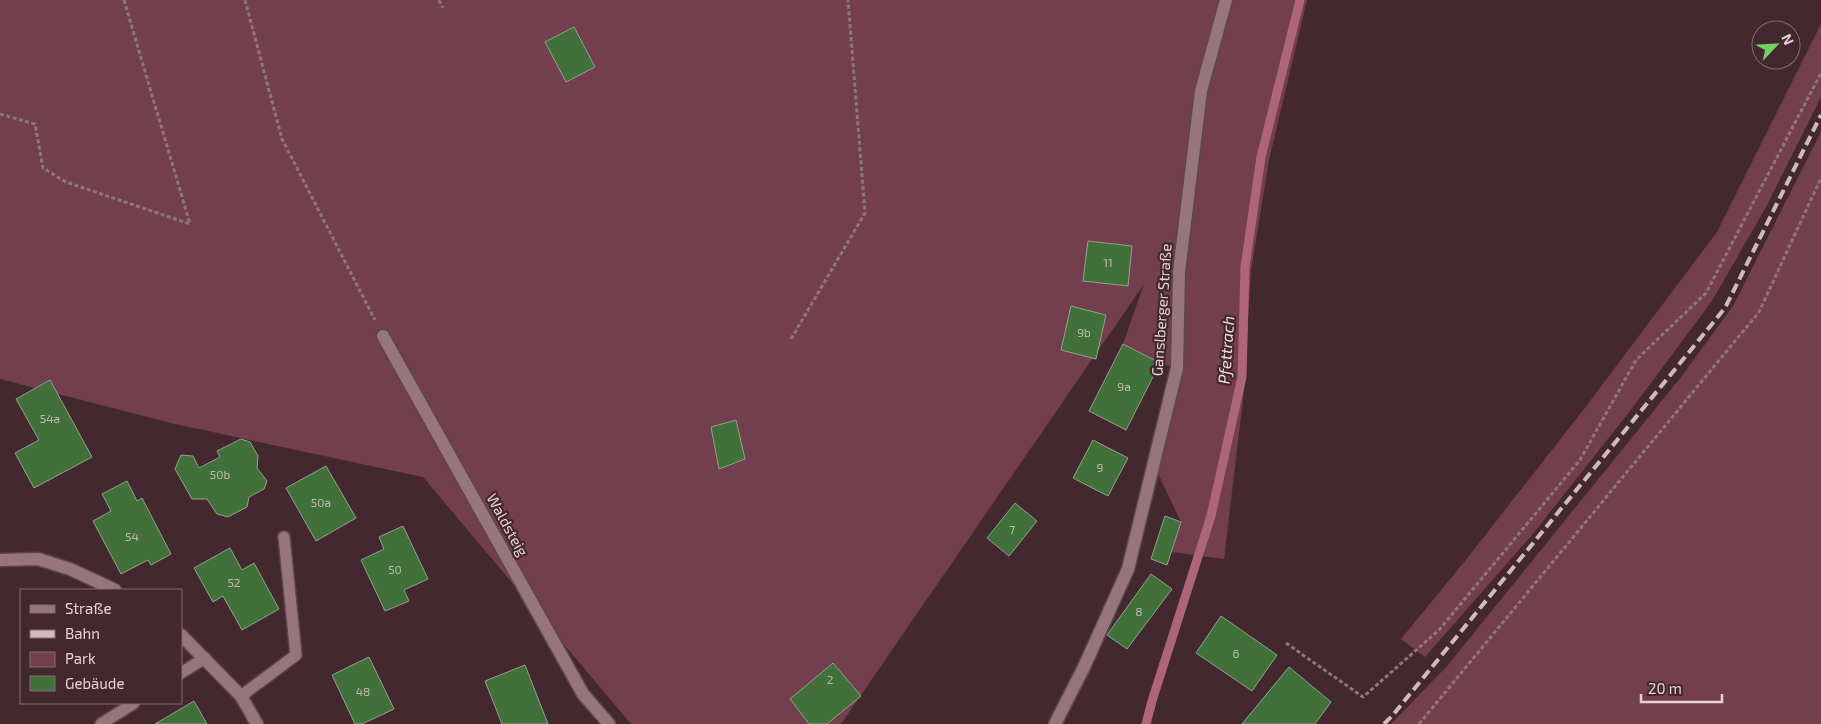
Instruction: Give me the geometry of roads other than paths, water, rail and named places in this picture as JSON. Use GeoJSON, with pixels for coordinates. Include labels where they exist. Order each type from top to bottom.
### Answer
{"type":"FeatureCollection","features":[{"type":"Feature","properties":{"kind":"street","name":"Ganslberger Straße"},"geometry":{"type":"LineString","coordinates":[[1055,724],[1084,667],[1128,569],[1177,368],[1179,272],[1201,91],[1226,0]]}},
{"type":"Feature","properties":{"kind":"street","name":"Waldsteig"},"geometry":{"type":"LineString","coordinates":[[383,336],[583,694],[609,724]]}},
{"type":"Feature","properties":{"kind":"street"},"geometry":{"type":"LineString","coordinates":[[0,560],[38,559],[70,569],[113,589]]}},
{"type":"Feature","properties":{"kind":"street"},"geometry":{"type":"LineString","coordinates":[[182,636],[241,696],[257,724]]}},
{"type":"Feature","properties":{"kind":"lane"},"geometry":{"type":"LineString","coordinates":[[241,696],[296,655],[284,536]]}},
{"type":"Feature","properties":{"kind":"lane"},"geometry":{"type":"LineString","coordinates":[[182,672],[205,658]]}},
{"type":"Feature","properties":{"kind":"lane"},"geometry":{"type":"LineString","coordinates":[[101,724],[132,704]]}},
{"type":"Feature","properties":{"kind":"waterway","name":"Pfettrach"},"geometry":{"type":"LineString","coordinates":[[1146,724],[1211,516],[1242,377],[1245,267],[1261,157],[1300,0]]}},
{"type":"Feature","properties":{"kind":"railway"},"geometry":{"type":"LineString","coordinates":[[1384,724],[1725,308],[1821,115]]}}]}
